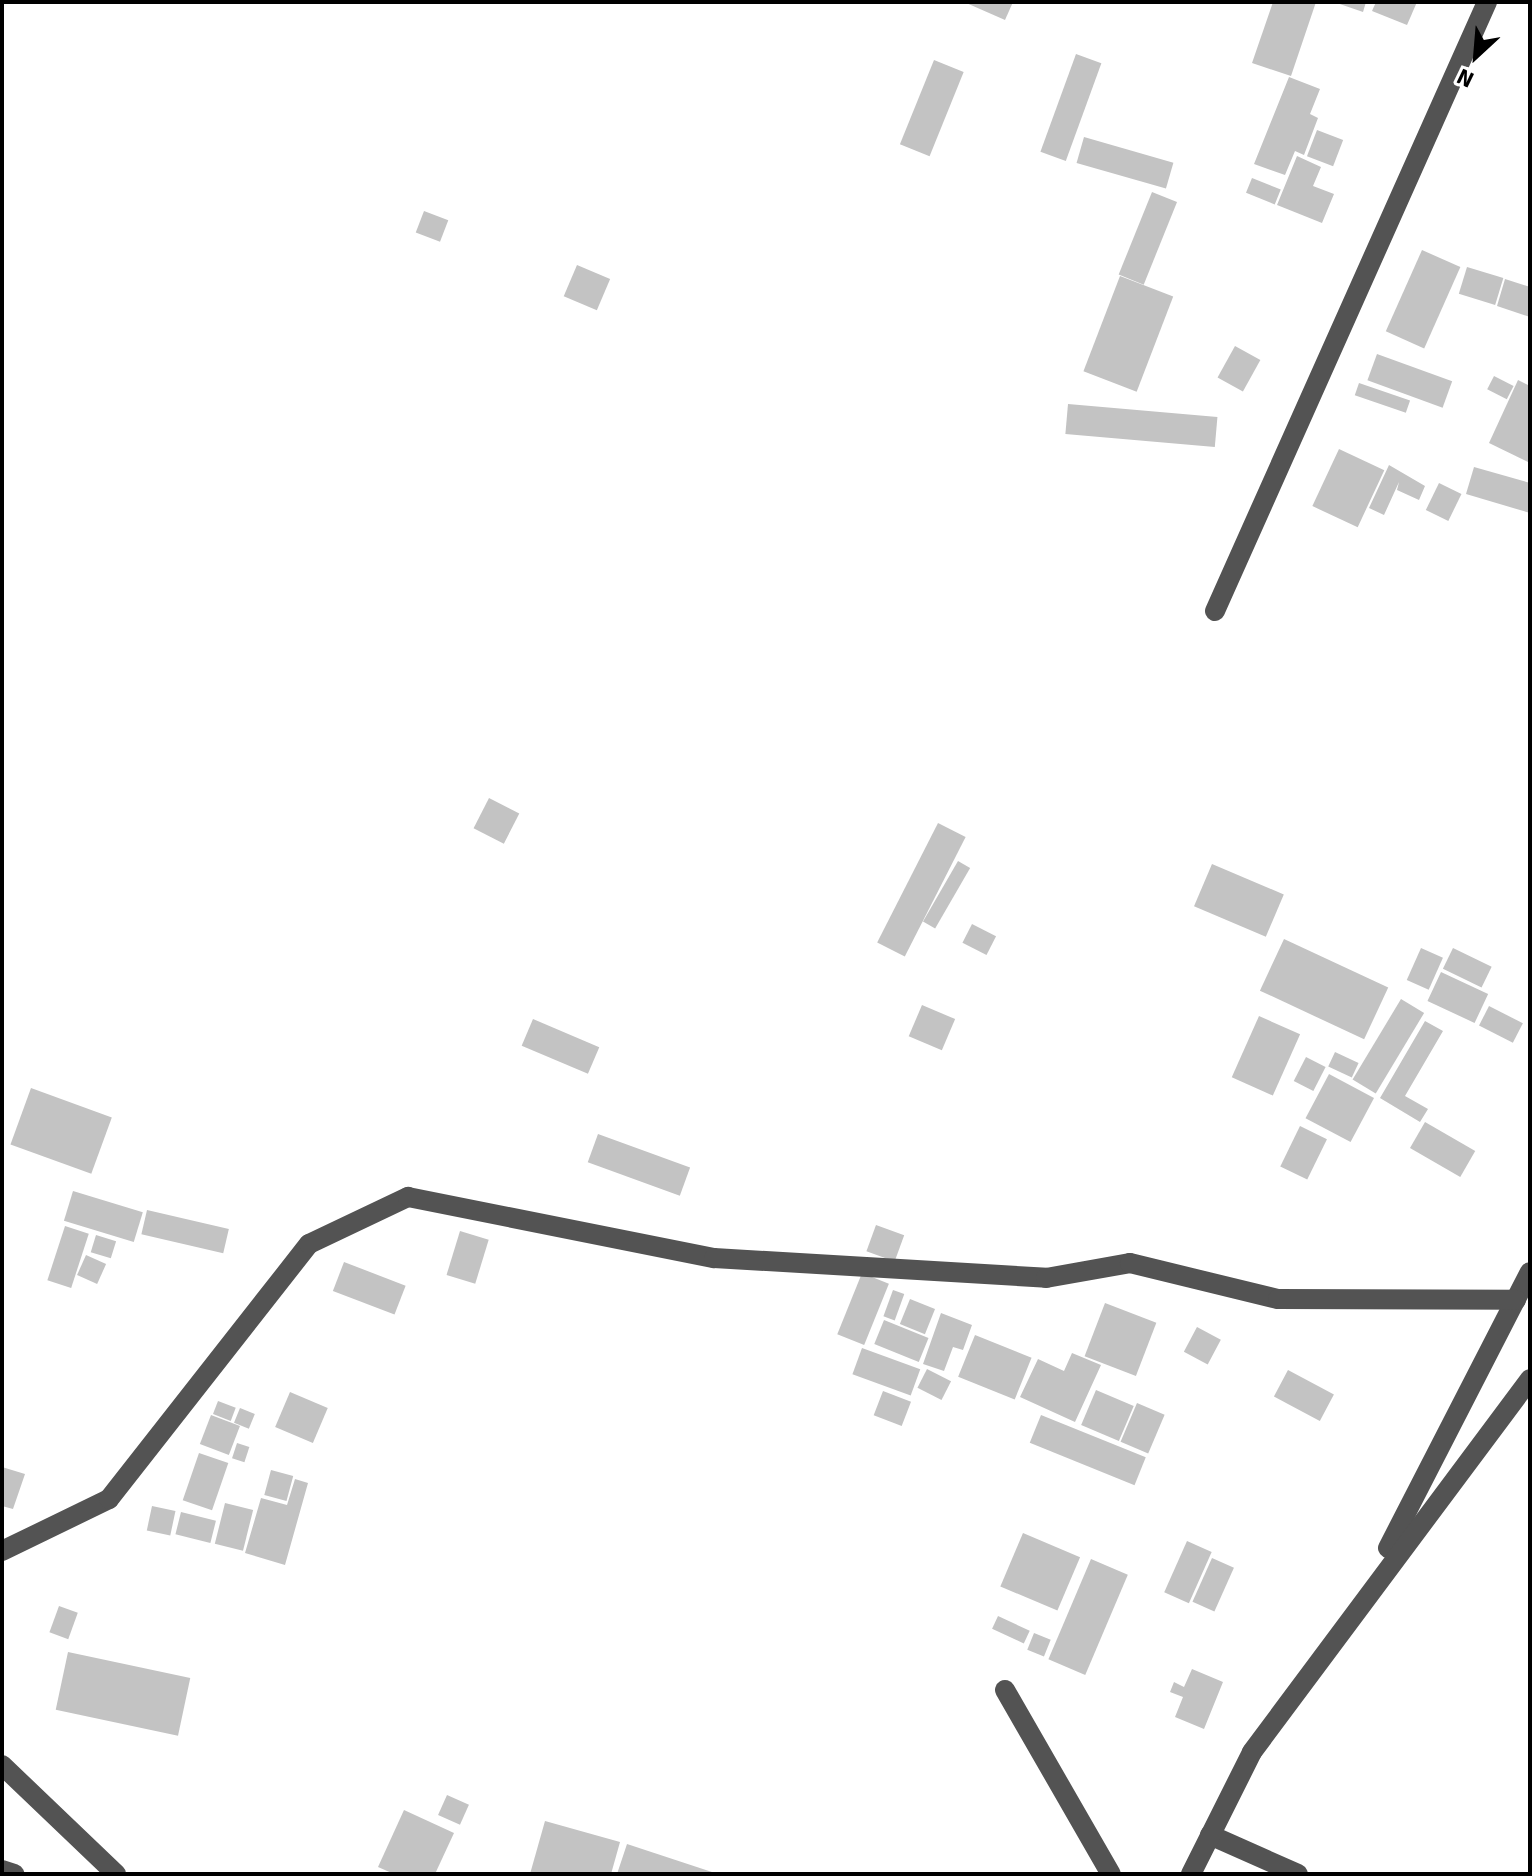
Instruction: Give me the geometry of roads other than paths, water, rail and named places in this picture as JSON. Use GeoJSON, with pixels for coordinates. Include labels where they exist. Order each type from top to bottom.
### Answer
{"type":"FeatureCollection","features":[{"type":"Feature","properties":{"kind":"street"},"geometry":{"type":"LineString","coordinates":[[1215,611],[1487,2]]}},
{"type":"Feature","properties":{"kind":"street"},"geometry":{"type":"LineString","coordinates":[[2,1551],[109,1499],[309,1244],[408,1197],[714,1258],[1046,1278],[1130,1263],[1278,1299],[1516,1300]]}},
{"type":"Feature","properties":{"kind":"street"},"geometry":{"type":"LineString","coordinates":[[1361,1601],[1530,1272]]}},
{"type":"Feature","properties":{"kind":"street"},"geometry":{"type":"LineString","coordinates":[[1191,1874],[1252,1752],[1361,1601],[1530,1379]]}},
{"type":"Feature","properties":{"kind":"street"},"geometry":{"type":"LineString","coordinates":[[1005,1690],[1111,1874]]}},
{"type":"Feature","properties":{"kind":"street"},"geometry":{"type":"LineString","coordinates":[[2,1765],[116,1874]]}},
{"type":"Feature","properties":{"kind":"street"},"geometry":{"type":"LineString","coordinates":[[1210,1835],[1298,1874]]}},
{"type":"Feature","properties":{"kind":"street"},"geometry":{"type":"LineString","coordinates":[[2,1870],[14,1874]]}}]}
